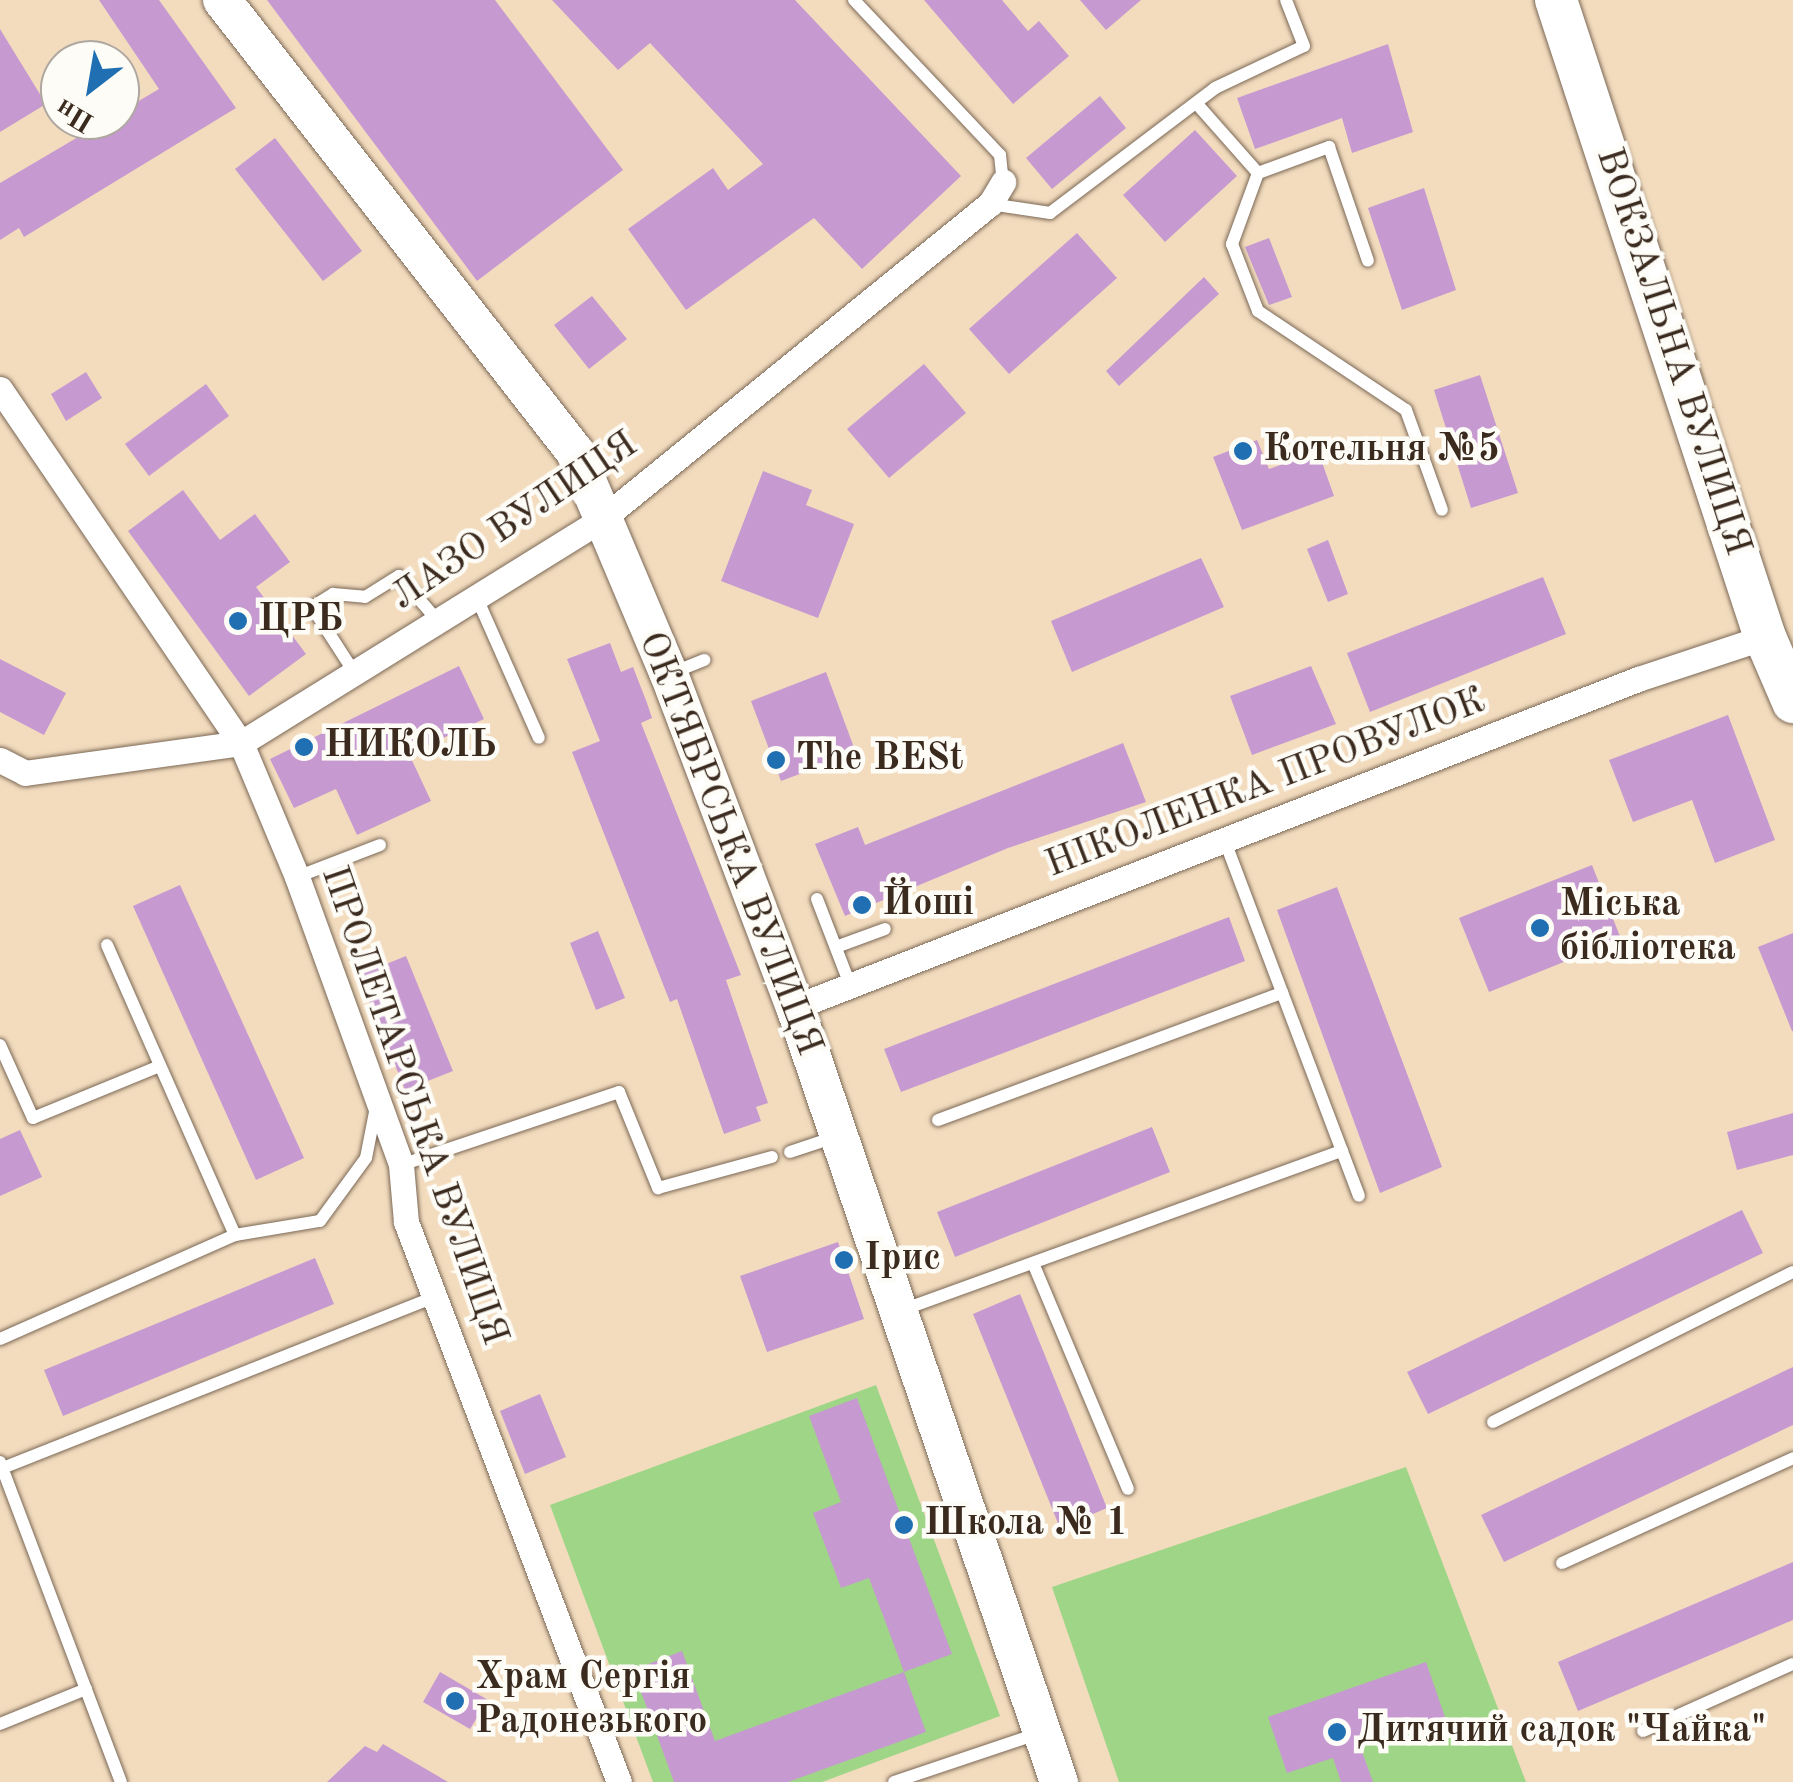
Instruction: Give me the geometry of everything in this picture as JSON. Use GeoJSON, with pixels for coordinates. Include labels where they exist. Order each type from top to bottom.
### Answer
{"type":"FeatureCollection","features":[{"type":"Feature","properties":{"kind":"main road","name":"ОКТЯБРСЬКА ВУЛИЦЯ"},"geometry":{"type":"LineString","coordinates":[[222,0],[575,452],[602,518],[686,667],[835,1136],[1058,1782]]}},
{"type":"Feature","properties":{"kind":"main road","name":"ВОКЗАЛЬНА ВУЛИЦЯ"},"geometry":{"type":"LineString","coordinates":[[1556,0],[1765,636],[1793,702]]}},
{"type":"Feature","properties":{"kind":"street","name":"ЛАЗО ВУЛИЦЯ"},"geometry":{"type":"LineString","coordinates":[[0,760],[24,773],[241,743],[602,518],[996,194]]}},
{"type":"Feature","properties":{"kind":"street","name":"ПРОЛЕТАРСЬКА ВУЛИЦЯ"},"geometry":{"type":"LineString","coordinates":[[0,389],[241,743],[297,878],[401,1165],[406,1222],[619,1782]]}},
{"type":"Feature","properties":{"kind":"street","name":"НІКОЛЕНКА ПРОВУЛОК"},"geometry":{"type":"LineString","coordinates":[[795,1007],[850,982],[1226,844],[1638,679],[1765,636]]}},
{"type":"Feature","properties":{"kind":"lane"},"geometry":{"type":"LineString","coordinates":[[854,0],[1000,154],[996,194],[1050,214],[1197,104],[1304,46],[1286,0]]}},
{"type":"Feature","properties":{"kind":"lane"},"geometry":{"type":"LineString","coordinates":[[1197,104],[1258,172]]}},
{"type":"Feature","properties":{"kind":"lane"},"geometry":{"type":"LineString","coordinates":[[1258,172],[1329,147],[1368,261]]}},
{"type":"Feature","properties":{"kind":"lane"},"geometry":{"type":"LineString","coordinates":[[1258,172],[1232,244],[1258,311],[1406,410],[1442,510]]}},
{"type":"Feature","properties":{"kind":"lane"},"geometry":{"type":"LineString","coordinates":[[354,672],[312,607],[333,594],[366,596],[400,576],[438,620]]}},
{"type":"Feature","properties":{"kind":"lane"},"geometry":{"type":"LineString","coordinates":[[476,596],[539,738]]}},
{"type":"Feature","properties":{"kind":"lane"},"geometry":{"type":"LineString","coordinates":[[297,878],[380,844]]}},
{"type":"Feature","properties":{"kind":"lane"},"geometry":{"type":"LineString","coordinates":[[1226,844],[1359,1196]]}},
{"type":"Feature","properties":{"kind":"lane"},"geometry":{"type":"LineString","coordinates":[[817,899],[850,982]]}},
{"type":"Feature","properties":{"kind":"lane"},"geometry":{"type":"LineString","coordinates":[[836,947],[886,928]]}},
{"type":"Feature","properties":{"kind":"lane"},"geometry":{"type":"LineString","coordinates":[[106,945],[236,1234]]}},
{"type":"Feature","properties":{"kind":"lane"},"geometry":{"type":"LineString","coordinates":[[938,1120],[1282,993]]}},
{"type":"Feature","properties":{"kind":"lane"},"geometry":{"type":"LineString","coordinates":[[0,1045],[33,1118],[160,1066]]}},
{"type":"Feature","properties":{"kind":"lane"},"geometry":{"type":"LineString","coordinates":[[401,1165],[619,1092],[658,1188],[772,1157]]}},
{"type":"Feature","properties":{"kind":"lane"},"geometry":{"type":"LineString","coordinates":[[0,1339],[236,1234],[320,1221],[366,1158],[377,1100]]}},
{"type":"Feature","properties":{"kind":"lane"},"geometry":{"type":"LineString","coordinates":[[790,1152],[835,1136]]}},
{"type":"Feature","properties":{"kind":"lane"},"geometry":{"type":"LineString","coordinates":[[896,1312],[1342,1151]]}},
{"type":"Feature","properties":{"kind":"lane"},"geometry":{"type":"LineString","coordinates":[[1033,1263],[1128,1489]]}},
{"type":"Feature","properties":{"kind":"lane"},"geometry":{"type":"LineString","coordinates":[[1493,1422],[1793,1272]]}},
{"type":"Feature","properties":{"kind":"lane"},"geometry":{"type":"LineString","coordinates":[[120,1782],[1,1466],[435,1296]]}},
{"type":"Feature","properties":{"kind":"lane"},"geometry":{"type":"LineString","coordinates":[[1562,1563],[1793,1458]]}},
{"type":"Feature","properties":{"kind":"lane"},"geometry":{"type":"LineString","coordinates":[[1643,1731],[1793,1664]]}},
{"type":"Feature","properties":{"kind":"lane"},"geometry":{"type":"LineString","coordinates":[[0,1724],[86,1689]]}},
{"type":"Feature","properties":{"kind":"lane"},"geometry":{"type":"LineString","coordinates":[[894,1782],[1042,1733]]}},
{"type":"Feature","properties":{"kind":"green space"},"geometry":{"type":"Polygon","coordinates":[[[876,1385],[1000,1716],[822,1782],[653,1782],[550,1505],[876,1385]]]}},
{"type":"Feature","properties":{"kind":"green space"},"geometry":{"type":"Polygon","coordinates":[[[1406,1467],[1526,1782],[1119,1782],[1052,1587],[1406,1467]]]}},
{"type":"Feature","properties":{"kind":"building"},"geometry":{"type":"Polygon","coordinates":[[[99,0],[159,0],[236,108],[24,237],[19,228],[0,240],[0,183],[73,140],[140,140],[140,100],[159,89],[140,61],[140,40],[126,40],[99,0]]]}},
{"type":"Feature","properties":{"kind":"building"},"geometry":{"type":"Polygon","coordinates":[[[267,0],[495,0],[623,170],[477,281],[267,0]]]}},
{"type":"Feature","properties":{"kind":"building"},"geometry":{"type":"Polygon","coordinates":[[[552,0],[795,0],[961,176],[862,269],[814,218],[686,310],[628,229],[713,168],[728,190],[763,164],[650,43],[618,70],[552,0]]]}},
{"type":"Feature","properties":{"kind":"building"},"geometry":{"type":"Polygon","coordinates":[[[924,0],[1002,0],[1028,31],[1039,21],[1069,56],[1013,104],[924,0]]]}},
{"type":"Feature","properties":{"kind":"building"},"geometry":{"type":"Polygon","coordinates":[[[1080,0],[1141,0],[1106,30],[1080,0]]]}},
{"type":"Feature","properties":{"kind":"building"},"geometry":{"type":"Polygon","coordinates":[[[0,29],[40,94],[40,108],[0,132],[0,29]]]}},
{"type":"Feature","properties":{"kind":"building"},"geometry":{"type":"Polygon","coordinates":[[[1388,44],[1413,132],[1352,153],[1342,118],[1255,149],[1237,98],[1388,44]]]}},
{"type":"Feature","properties":{"kind":"building"},"geometry":{"type":"Polygon","coordinates":[[[1100,96],[1126,128],[1052,189],[1026,158],[1100,96]]]}},
{"type":"Feature","properties":{"kind":"building"},"geometry":{"type":"Polygon","coordinates":[[[1195,130],[1237,176],[1165,242],[1123,195],[1195,130]]]}},
{"type":"Feature","properties":{"kind":"building"},"geometry":{"type":"Polygon","coordinates":[[[275,138],[362,251],[323,281],[235,169],[275,138]]]}},
{"type":"Feature","properties":{"kind":"building"},"geometry":{"type":"Polygon","coordinates":[[[1424,188],[1456,290],[1402,310],[1368,208],[1424,188]]]}},
{"type":"Feature","properties":{"kind":"building"},"geometry":{"type":"Polygon","coordinates":[[[1077,233],[1117,278],[1009,374],[969,329],[1077,233]]]}},
{"type":"Feature","properties":{"kind":"building"},"geometry":{"type":"Polygon","coordinates":[[[1269,238],[1292,297],[1269,305],[1245,247],[1269,238]]]}},
{"type":"Feature","properties":{"kind":"building"},"geometry":{"type":"Polygon","coordinates":[[[1204,277],[1219,294],[1119,386],[1106,371],[1204,277]]]}},
{"type":"Feature","properties":{"kind":"building"},"geometry":{"type":"Polygon","coordinates":[[[592,296],[627,339],[589,369],[554,325],[592,296]]]}},
{"type":"Feature","properties":{"kind":"building"},"geometry":{"type":"Polygon","coordinates":[[[924,364],[966,413],[889,478],[847,429],[924,364]]]}},
{"type":"Feature","properties":{"kind":"building"},"geometry":{"type":"Polygon","coordinates":[[[86,372],[102,398],[66,421],[51,394],[86,372]]]}},
{"type":"Feature","properties":{"kind":"building"},"geometry":{"type":"Polygon","coordinates":[[[1480,375],[1518,493],[1471,508],[1434,390],[1480,375]]]}},
{"type":"Feature","properties":{"kind":"building"},"geometry":{"type":"Polygon","coordinates":[[[206,384],[229,416],[149,476],[125,444],[206,384]]]}},
{"type":"Feature","properties":{"kind":"building"},"geometry":{"type":"Polygon","coordinates":[[[1257,440],[1269,469],[1318,451],[1334,496],[1242,530],[1213,457],[1257,440]]]}},
{"type":"Feature","properties":{"kind":"building"},"geometry":{"type":"Polygon","coordinates":[[[763,471],[812,490],[806,505],[854,524],[818,618],[721,581],[763,471]]]}},
{"type":"Feature","properties":{"kind":"building","name":"ЦРБ"},"geometry":{"type":"Polygon","coordinates":[[[183,490],[220,540],[255,514],[290,562],[256,587],[306,654],[249,696],[128,531],[183,490]]]}},
{"type":"Feature","properties":{"kind":"building"},"geometry":{"type":"Polygon","coordinates":[[[1328,540],[1348,594],[1328,602],[1307,549],[1328,540]]]}},
{"type":"Feature","properties":{"kind":"building"},"geometry":{"type":"Polygon","coordinates":[[[1201,558],[1224,607],[1072,672],[1051,621],[1201,558]]]}},
{"type":"Feature","properties":{"kind":"building"},"geometry":{"type":"Polygon","coordinates":[[[1543,577],[1566,634],[1370,712],[1347,653],[1543,577]]]}},
{"type":"Feature","properties":{"kind":"building"},"geometry":{"type":"Polygon","coordinates":[[[610,643],[621,672],[633,667],[652,718],[641,723],[741,975],[726,980],[768,1103],[756,1107],[761,1121],[724,1134],[677,999],[670,1002],[572,752],[600,741],[567,659],[610,643]]]}},
{"type":"Feature","properties":{"kind":"building"},"geometry":{"type":"Polygon","coordinates":[[[0,659],[66,693],[44,735],[0,712],[0,659]]]}},
{"type":"Feature","properties":{"kind":"building"},"geometry":{"type":"Polygon","coordinates":[[[459,666],[484,719],[409,754],[431,801],[357,835],[336,789],[294,808],[270,759],[459,666]]]}},
{"type":"Feature","properties":{"kind":"building"},"geometry":{"type":"Polygon","coordinates":[[[1311,666],[1336,724],[1252,755],[1230,696],[1311,666]]]}},
{"type":"Feature","properties":{"kind":"building"},"geometry":{"type":"Polygon","coordinates":[[[826,672],[856,753],[781,781],[751,701],[826,672]]]}},
{"type":"Feature","properties":{"kind":"building"},"geometry":{"type":"Polygon","coordinates":[[[1728,715],[1775,840],[1715,863],[1692,800],[1633,822],[1609,760],[1728,715]]]}},
{"type":"Feature","properties":{"kind":"building"},"geometry":{"type":"Polygon","coordinates":[[[1123,743],[1146,802],[1008,848],[845,916],[815,844],[858,827],[865,845],[1123,743]]]}},
{"type":"Feature","properties":{"kind":"building","name":"Міська бібліотека"},"geometry":{"type":"Polygon","coordinates":[[[1592,865],[1621,939],[1489,992],[1459,918],[1592,865]]]}},
{"type":"Feature","properties":{"kind":"building"},"geometry":{"type":"Polygon","coordinates":[[[180,885],[304,1158],[256,1180],[133,906],[180,885]]]}},
{"type":"Feature","properties":{"kind":"building"},"geometry":{"type":"Polygon","coordinates":[[[1337,887],[1442,1167],[1380,1193],[1277,910],[1337,887]]]}},
{"type":"Feature","properties":{"kind":"building"},"geometry":{"type":"Polygon","coordinates":[[[1229,917],[1245,961],[901,1092],[884,1049],[1229,917]]]}},
{"type":"Feature","properties":{"kind":"building"},"geometry":{"type":"Polygon","coordinates":[[[598,931],[625,998],[596,1010],[570,943],[598,931]]]}},
{"type":"Feature","properties":{"kind":"building"},"geometry":{"type":"Polygon","coordinates":[[[1793,933],[1793,1031],[1792,1031],[1758,947],[1793,933]]]}},
{"type":"Feature","properties":{"kind":"building"},"geometry":{"type":"Polygon","coordinates":[[[406,956],[453,1071],[405,1090],[359,975],[406,956]]]}},
{"type":"Feature","properties":{"kind":"building"},"geometry":{"type":"Polygon","coordinates":[[[1793,1113],[1793,1155],[1737,1170],[1727,1132],[1793,1113]]]}},
{"type":"Feature","properties":{"kind":"building"},"geometry":{"type":"Polygon","coordinates":[[[1152,1127],[1170,1172],[955,1257],[937,1212],[1152,1127]]]}},
{"type":"Feature","properties":{"kind":"building"},"geometry":{"type":"Polygon","coordinates":[[[20,1130],[42,1177],[0,1196],[0,1139],[20,1130]]]}},
{"type":"Feature","properties":{"kind":"building"},"geometry":{"type":"Polygon","coordinates":[[[1742,1210],[1763,1253],[1428,1414],[1407,1372],[1742,1210]]]}},
{"type":"Feature","properties":{"kind":"building"},"geometry":{"type":"Polygon","coordinates":[[[838,1242],[864,1319],[767,1352],[740,1276],[838,1242]]]}},
{"type":"Feature","properties":{"kind":"building"},"geometry":{"type":"Polygon","coordinates":[[[315,1258],[334,1304],[63,1416],[44,1370],[315,1258]]]}},
{"type":"Feature","properties":{"kind":"building"},"geometry":{"type":"Polygon","coordinates":[[[1020,1294],[1107,1508],[1060,1528],[973,1314],[1020,1294]]]}},
{"type":"Feature","properties":{"kind":"building"},"geometry":{"type":"Polygon","coordinates":[[[1793,1367],[1793,1425],[1504,1562],[1481,1515],[1793,1367]]]}},
{"type":"Feature","properties":{"kind":"building"},"geometry":{"type":"Polygon","coordinates":[[[540,1394],[566,1457],[525,1474],[500,1411],[540,1394]]]}},
{"type":"Feature","properties":{"kind":"building"},"geometry":{"type":"Polygon","coordinates":[[[857,1398],[952,1654],[904,1672],[869,1578],[841,1588],[813,1513],[841,1502],[809,1416],[857,1398]]]}},
{"type":"Feature","properties":{"kind":"building"},"geometry":{"type":"Polygon","coordinates":[[[1793,1562],[1793,1620],[1578,1711],[1558,1662],[1793,1562]]]}},
{"type":"Feature","properties":{"kind":"building"},"geometry":{"type":"Polygon","coordinates":[[[682,1651],[715,1741],[904,1672],[926,1732],[788,1782],[674,1782],[633,1670],[682,1651]]]}},
{"type":"Feature","properties":{"kind":"building","name":"Дитячий садок \"Чайка\""},"geometry":{"type":"Polygon","coordinates":[[[1426,1662],[1445,1717],[1360,1746],[1373,1782],[1341,1782],[1333,1758],[1287,1773],[1268,1717],[1426,1662]]]}},
{"type":"Feature","properties":{"kind":"building","name":"Храм Сергія Радонезького"},"geometry":{"type":"Polygon","coordinates":[[[440,1672],[488,1700],[470,1729],[423,1702],[440,1672]]]}},
{"type":"Feature","properties":{"kind":"building"},"geometry":{"type":"Polygon","coordinates":[[[383,1744],[448,1782],[327,1782],[365,1746],[377,1752],[383,1744]]]}},
{"type":"Feature","properties":{"kind":"place","name":"Котельня №5"},"geometry":{"type":"Point","coordinates":[1243,451]}},
{"type":"Feature","properties":{"kind":"place","name":"ЦРБ"},"geometry":{"type":"Point","coordinates":[238,621]}},
{"type":"Feature","properties":{"kind":"place","name":"НИКОЛЬ"},"geometry":{"type":"Point","coordinates":[304,747]}},
{"type":"Feature","properties":{"kind":"place","name":"The BESt"},"geometry":{"type":"Point","coordinates":[776,760]}},
{"type":"Feature","properties":{"kind":"place","name":"Йоші"},"geometry":{"type":"Point","coordinates":[862,905]}},
{"type":"Feature","properties":{"kind":"place","name":"Міська бібліотека"},"geometry":{"type":"Point","coordinates":[1540,928]}},
{"type":"Feature","properties":{"kind":"place","name":"Ірис"},"geometry":{"type":"Point","coordinates":[844,1260]}},
{"type":"Feature","properties":{"kind":"place","name":"Школа № 1"},"geometry":{"type":"Point","coordinates":[904,1525]}},
{"type":"Feature","properties":{"kind":"place","name":"Храм Сергія Радонезького"},"geometry":{"type":"Point","coordinates":[455,1701]}},
{"type":"Feature","properties":{"kind":"place","name":"Дитячий садок \"Чайка\""},"geometry":{"type":"Point","coordinates":[1337,1732]}}]}
